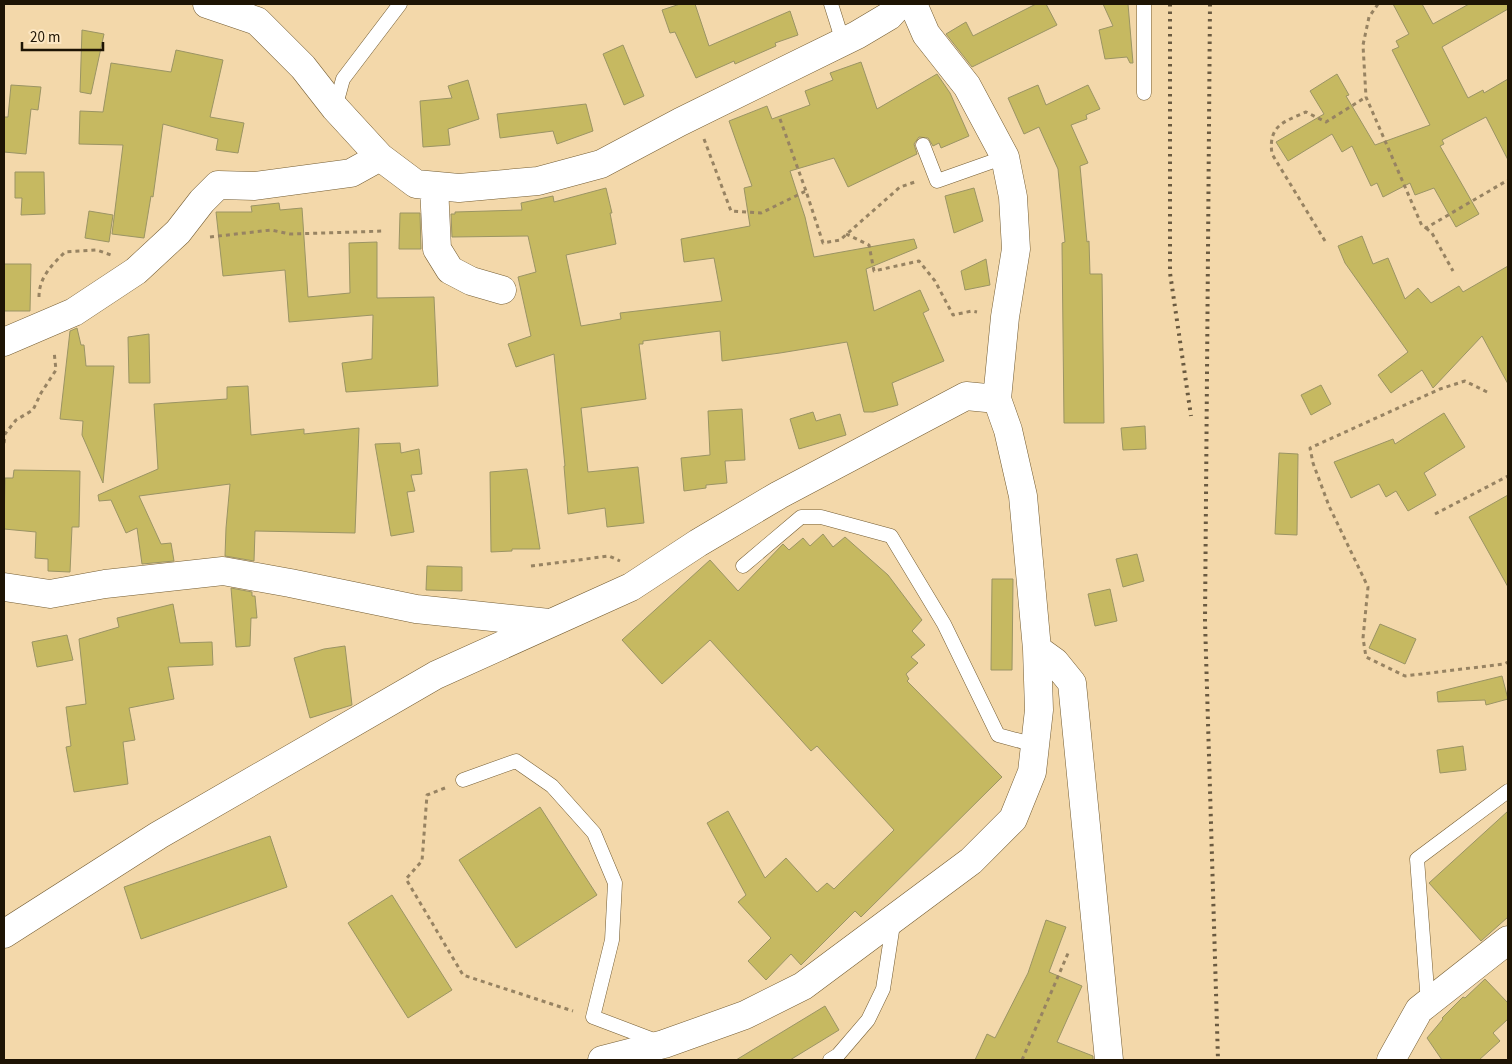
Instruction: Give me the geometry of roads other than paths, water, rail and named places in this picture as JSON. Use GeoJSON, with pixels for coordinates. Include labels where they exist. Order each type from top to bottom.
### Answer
{"type":"FeatureCollection","features":[{"type":"Feature","properties":{"kind":"street"},"geometry":{"type":"LineString","coordinates":[[207,4],[257,21],[303,67],[335,108],[380,157],[416,184],[459,188],[538,180],[601,164],[843,42],[889,16],[900,4]]}},
{"type":"Feature","properties":{"kind":"street"},"geometry":{"type":"LineString","coordinates":[[602,1060],[664,1044],[746,1015],[803,986],[971,862],[1013,819],[1032,772],[1039,710],[1037,649],[1023,496],[1008,430],[997,399],[1005,317],[1016,249],[1013,197],[1005,157],[968,86],[926,34],[914,4]]}},
{"type":"Feature","properties":{"kind":"street"},"geometry":{"type":"LineString","coordinates":[[4,342],[74,312],[136,271],[172,238],[202,201],[218,185],[256,186],[351,173],[380,157]]}},
{"type":"Feature","properties":{"kind":"street"},"geometry":{"type":"LineString","coordinates":[[434,186],[437,249],[450,270],[471,281],[502,290]]}},
{"type":"Feature","properties":{"kind":"street"},"geometry":{"type":"LineString","coordinates":[[4,934],[159,836],[436,675],[631,587],[698,543],[779,495],[966,396],[997,399]]}},
{"type":"Feature","properties":{"kind":"street"},"geometry":{"type":"LineString","coordinates":[[4,587],[50,594],[105,584],[223,571],[416,609],[551,624]]}},
{"type":"Feature","properties":{"kind":"street"},"geometry":{"type":"LineString","coordinates":[[1037,649],[1055,662],[1072,683],[1109,1060]]}},
{"type":"Feature","properties":{"kind":"street"},"geometry":{"type":"LineString","coordinates":[[1391,1060],[1418,1010],[1508,940]]}},
{"type":"Feature","properties":{"kind":"lane"},"geometry":{"type":"LineString","coordinates":[[335,108],[342,79],[400,4]]}},
{"type":"Feature","properties":{"kind":"lane"},"geometry":{"type":"LineString","coordinates":[[831,4],[843,42]]}},
{"type":"Feature","properties":{"kind":"lane"},"geometry":{"type":"LineString","coordinates":[[1144,4],[1144,94]]}},
{"type":"Feature","properties":{"kind":"lane"},"geometry":{"type":"LineString","coordinates":[[923,144],[937,182],[1005,157]]}},
{"type":"Feature","properties":{"kind":"lane"},"geometry":{"type":"LineString","coordinates":[[744,566],[801,517],[822,517],[891,536],[944,624],[998,735],[1036,746]]}},
{"type":"Feature","properties":{"kind":"lane"},"geometry":{"type":"LineString","coordinates":[[463,780],[516,761],[552,786],[594,833],[615,883],[612,940],[592,1018],[664,1044]]}},
{"type":"Feature","properties":{"kind":"lane"},"geometry":{"type":"LineString","coordinates":[[1428,1002],[1417,859],[1508,792]]}},
{"type":"Feature","properties":{"kind":"lane"},"geometry":{"type":"LineString","coordinates":[[830,1060],[838,1055],[868,1020],[883,989],[894,918]]}},
{"type":"Feature","properties":{"kind":"railway"},"geometry":{"type":"LineString","coordinates":[[1170,4],[1170,273],[1191,416]]}},
{"type":"Feature","properties":{"kind":"railway"},"geometry":{"type":"LineString","coordinates":[[1210,4],[1205,621],[1218,1060]]}}]}
